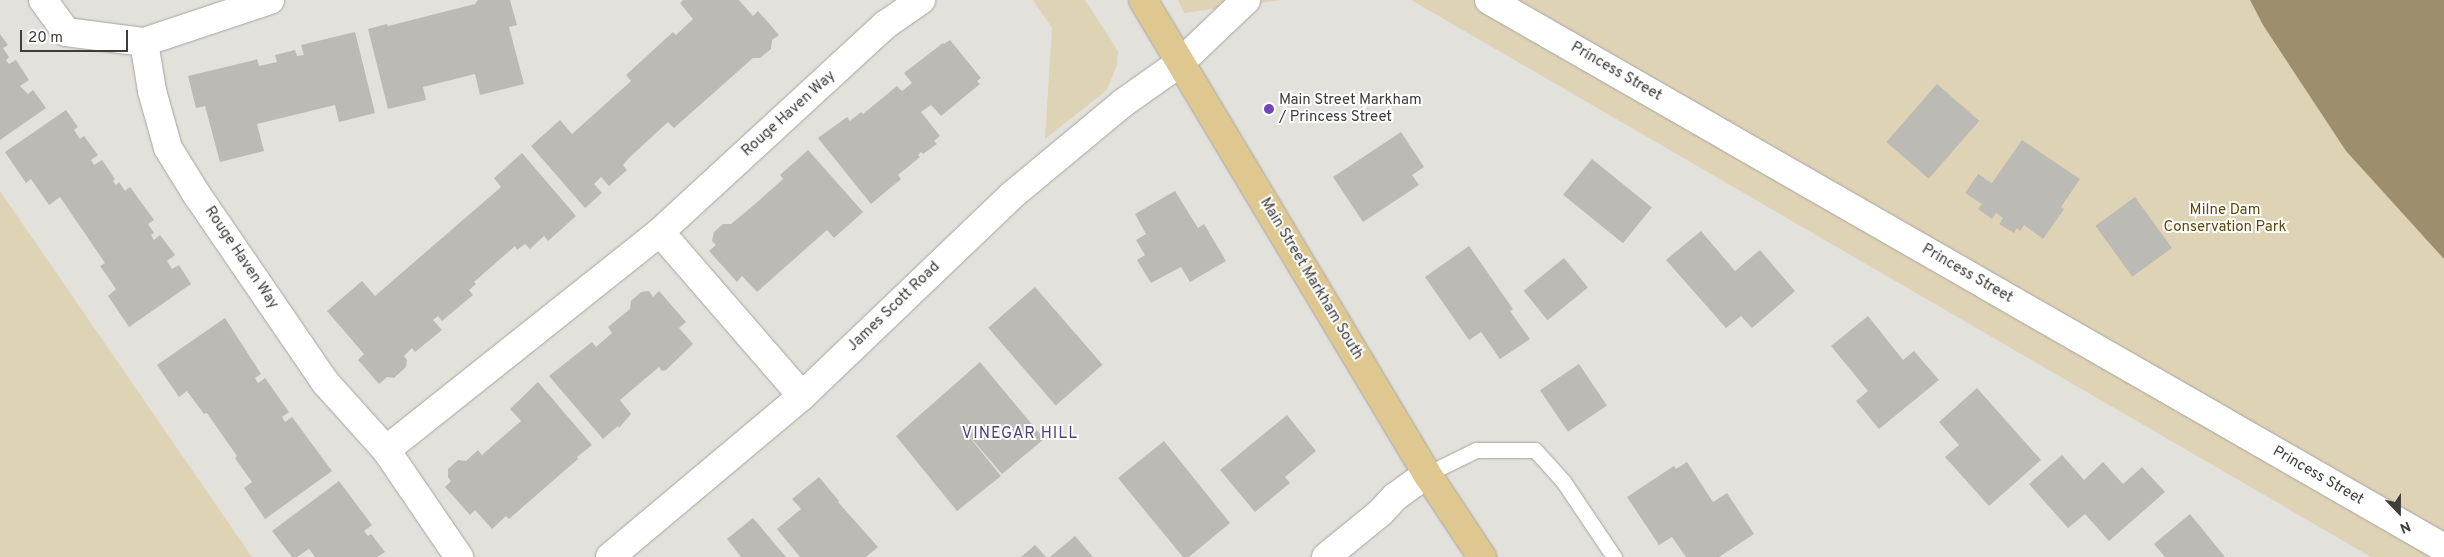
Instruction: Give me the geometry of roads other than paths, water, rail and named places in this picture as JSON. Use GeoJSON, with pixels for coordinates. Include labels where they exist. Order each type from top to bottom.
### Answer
{"type":"FeatureCollection","features":[{"type":"Feature","properties":{"kind":"main road","name":"Main Street Markham South"},"geometry":{"type":"LineString","coordinates":[[1143,0],[1427,474],[1482,557]]}},
{"type":"Feature","properties":{"kind":"street"},"geometry":{"type":"LineString","coordinates":[[43,0],[66,32],[144,42],[270,0]]}},
{"type":"Feature","properties":{"kind":"street","name":"Rouge Haven Way"},"geometry":{"type":"LineString","coordinates":[[386,450],[660,232],[885,25],[921,0]]}},
{"type":"Feature","properties":{"kind":"street"},"geometry":{"type":"LineString","coordinates":[[1181,62],[1246,0]]}},
{"type":"Feature","properties":{"kind":"street","name":"Princess Street"},"geometry":{"type":"LineString","coordinates":[[1489,0],[2444,548]]}},
{"type":"Feature","properties":{"kind":"street","name":"Rouge Haven Way"},"geometry":{"type":"LineString","coordinates":[[144,42],[152,91],[168,148],[197,194],[325,382],[386,450],[459,557]]}},
{"type":"Feature","properties":{"kind":"street","name":"James Scott Road"},"geometry":{"type":"LineString","coordinates":[[610,557],[802,396],[1011,196],[1123,102],[1181,62]]}},
{"type":"Feature","properties":{"kind":"street"},"geometry":{"type":"LineString","coordinates":[[660,232],[802,396]]}},
{"type":"Feature","properties":{"kind":"street"},"geometry":{"type":"LineString","coordinates":[[1326,557],[1380,513],[1395,497],[1427,474]]}},
{"type":"Feature","properties":{"kind":"lane"},"geometry":{"type":"LineString","coordinates":[[1427,474],[1476,450],[1535,450],[1563,481],[1614,557]]}},
{"type":"Feature","properties":{"kind":"place","name":"Main Street Markham / Princess Street"},"geometry":{"type":"Point","coordinates":[1269,109]}},
{"type":"Feature","properties":{"kind":"district","name":"VINEGAR HILL"},"geometry":{"type":"Point","coordinates":[1020,434]}},
{"type":"Feature","properties":{"kind":"park label","name":"Milne Dam Conservation Park"},"geometry":{"type":"Point","coordinates":[2225,218]}}]}
